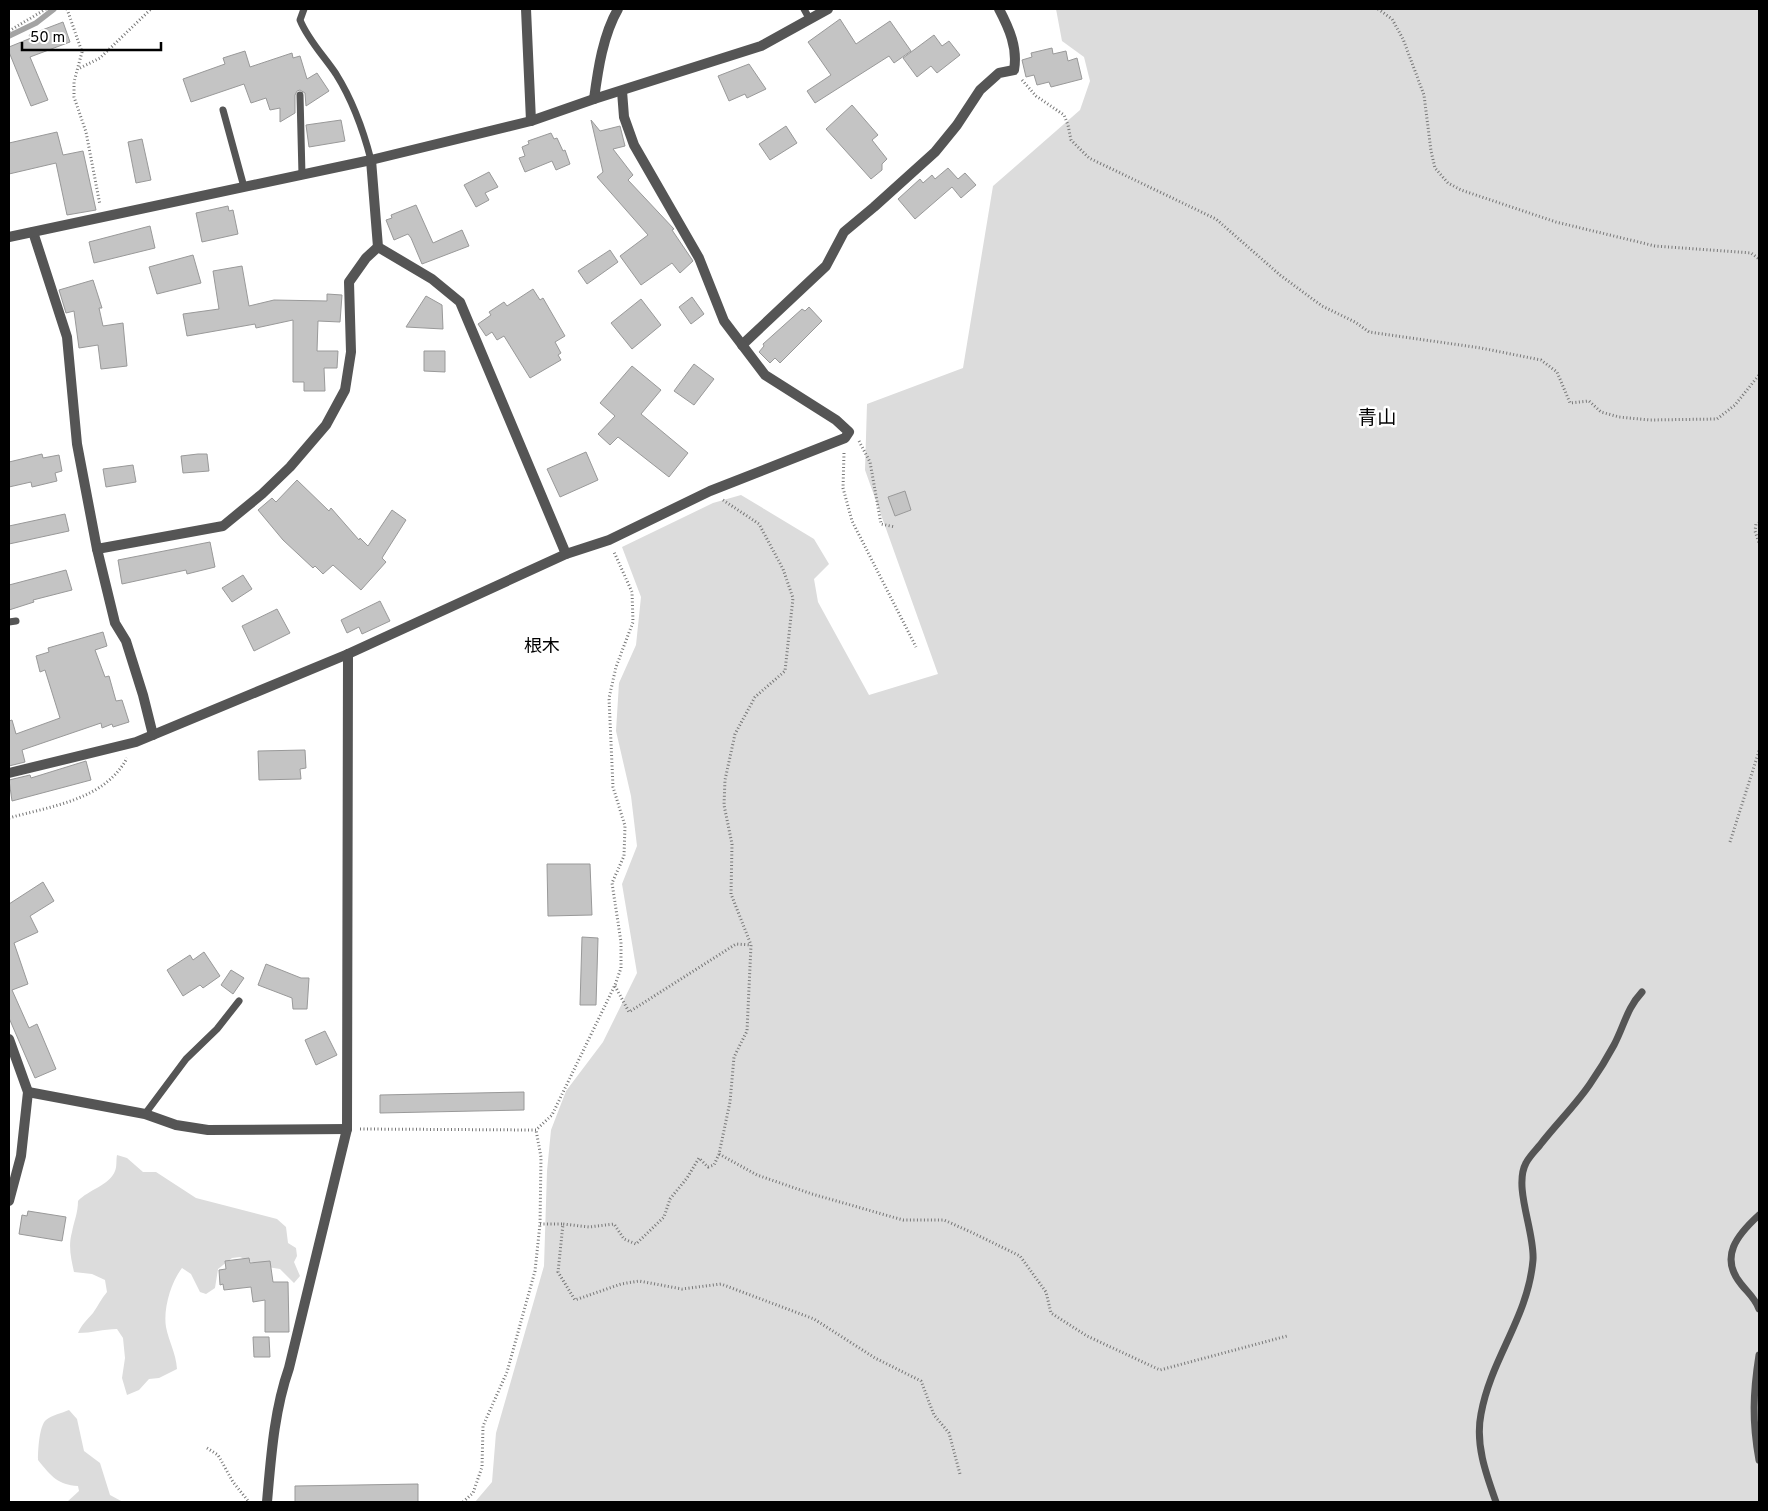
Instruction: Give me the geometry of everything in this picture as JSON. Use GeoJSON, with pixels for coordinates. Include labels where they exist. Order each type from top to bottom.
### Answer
{"type":"FeatureCollection","features":[{"type":"Feature","properties":{"kind":"street"},"geometry":{"type":"LineString","coordinates":[[526,9],[531,121]]}},
{"type":"Feature","properties":{"kind":"street"},"geometry":{"type":"LineString","coordinates":[[594,99],[599,65],[618,9]]}},
{"type":"Feature","properties":{"kind":"street"},"geometry":{"type":"LineString","coordinates":[[9,237],[371,160],[531,121],[761,46],[828,9]]}},
{"type":"Feature","properties":{"kind":"street"},"geometry":{"type":"LineString","coordinates":[[742,345],[826,266],[844,232],[874,208],[934,152],[957,125],[980,90],[999,73],[1014,70],[1016,56],[1009,28],[999,9]]}},
{"type":"Feature","properties":{"kind":"street"},"geometry":{"type":"LineString","coordinates":[[9,773],[136,742],[348,654],[566,554],[609,540],[710,491],[847,435],[836,420],[765,375],[724,321],[699,258],[634,145],[624,118],[622,91]]}},
{"type":"Feature","properties":{"kind":"street"},"geometry":{"type":"LineString","coordinates":[[371,160],[378,247]]}},
{"type":"Feature","properties":{"kind":"street"},"geometry":{"type":"LineString","coordinates":[[33,232],[68,337],[77,444],[97,549],[115,623],[126,640],[143,695],[152,735]]}},
{"type":"Feature","properties":{"kind":"street"},"geometry":{"type":"LineString","coordinates":[[97,549],[223,526],[262,494],[290,467],[326,425],[345,390],[351,352],[349,282],[366,258],[378,247]]}},
{"type":"Feature","properties":{"kind":"street"},"geometry":{"type":"LineString","coordinates":[[378,247],[432,279],[460,302],[566,554]]}},
{"type":"Feature","properties":{"kind":"street"},"geometry":{"type":"LineString","coordinates":[[267,1502],[271,1452],[281,1392],[289,1368],[347,1129],[348,654]]}},
{"type":"Feature","properties":{"kind":"street"},"geometry":{"type":"LineString","coordinates":[[9,1039],[28,1092],[21,1156],[9,1201]]}},
{"type":"Feature","properties":{"kind":"street"},"geometry":{"type":"LineString","coordinates":[[28,1092],[145,1114],[176,1125],[208,1130],[347,1129]]}},
{"type":"Feature","properties":{"kind":"lane"},"geometry":{"type":"LineString","coordinates":[[304,9],[300,20],[304,30],[335,73],[349,97],[363,130],[371,160]]}},
{"type":"Feature","properties":{"kind":"lane"},"geometry":{"type":"LineString","coordinates":[[804,9],[810,20]]}},
{"type":"Feature","properties":{"kind":"lane"},"geometry":{"type":"LineString","coordinates":[[300,95],[302,175]]}},
{"type":"Feature","properties":{"kind":"lane"},"geometry":{"type":"LineString","coordinates":[[223,110],[244,187]]}},
{"type":"Feature","properties":{"kind":"lane"},"geometry":{"type":"LineString","coordinates":[[1496,1502],[1483,1463],[1481,1414],[1490,1379],[1526,1301],[1531,1277],[1534,1244],[1523,1193],[1522,1179],[1525,1164],[1576,1104],[1591,1083],[1615,1043],[1631,1004],[1642,992]]}},
{"type":"Feature","properties":{"kind":"lane"},"geometry":{"type":"LineString","coordinates":[[145,1114],[186,1060],[217,1029],[239,1001]]}},
{"type":"Feature","properties":{"kind":"lane"},"geometry":{"type":"LineString","coordinates":[[1759,1215],[1748,1225],[1730,1254],[1731,1269],[1756,1300],[1759,1309]]}},
{"type":"Feature","properties":{"kind":"lane"},"geometry":{"type":"LineString","coordinates":[[1759,1355],[1753,1390],[1753,1407],[1759,1460]]}},
{"type":"Feature","properties":{"kind":"path"},"geometry":{"type":"LineString","coordinates":[[9,31],[46,9]]}},
{"type":"Feature","properties":{"kind":"path"},"geometry":{"type":"LineString","coordinates":[[67,9],[82,52],[74,82],[74,97],[86,132],[103,218]]}},
{"type":"Feature","properties":{"kind":"path"},"geometry":{"type":"LineString","coordinates":[[79,69],[100,58],[151,9]]}},
{"type":"Feature","properties":{"kind":"path"},"geometry":{"type":"LineString","coordinates":[[1378,9],[1392,19],[1403,40],[1424,95],[1435,168],[1448,183],[1461,190],[1556,222],[1655,246],[1752,253],[1759,259]]}},
{"type":"Feature","properties":{"kind":"path"},"geometry":{"type":"LineString","coordinates":[[1014,70],[1036,96],[1064,115],[1071,140],[1089,158],[1216,219],[1280,275],[1322,306],[1355,322],[1369,332],[1472,346],[1541,360],[1557,372],[1570,403],[1589,401],[1601,412],[1619,417],[1650,420],[1717,419],[1734,405],[1759,375]]}},
{"type":"Feature","properties":{"kind":"path"},"geometry":{"type":"LineString","coordinates":[[895,528],[881,524],[870,462],[861,442],[847,435],[843,488],[852,521],[916,647]]}},
{"type":"Feature","properties":{"kind":"path"},"geometry":{"type":"LineString","coordinates":[[540,1224],[589,1226],[614,1224],[624,1238],[636,1244],[664,1217],[670,1199],[687,1178],[699,1158],[708,1167],[714,1165],[730,1102],[734,1057],[748,1031],[752,945],[731,894],[732,844],[724,806],[725,780],[736,734],[755,697],[785,671],[793,598],[783,569],[759,524],[710,491]]}},
{"type":"Feature","properties":{"kind":"path"},"geometry":{"type":"LineString","coordinates":[[1759,524],[1756,524],[1755,531],[1759,543]]}},
{"type":"Feature","properties":{"kind":"path"},"geometry":{"type":"LineString","coordinates":[[347,1129],[536,1130],[552,1115],[615,986],[620,968],[620,942],[612,882],[624,856],[625,826],[613,787],[609,698],[616,667],[633,622],[632,592],[609,540]]}},
{"type":"Feature","properties":{"kind":"path"},"geometry":{"type":"LineString","coordinates":[[9,818],[96,791],[121,770],[136,742]]}},
{"type":"Feature","properties":{"kind":"path"},"geometry":{"type":"LineString","coordinates":[[1730,842],[1759,751]]}},
{"type":"Feature","properties":{"kind":"path"},"geometry":{"type":"LineString","coordinates":[[615,986],[629,1012],[736,944],[752,945]]}},
{"type":"Feature","properties":{"kind":"path"},"geometry":{"type":"LineString","coordinates":[[463,1502],[473,1492],[482,1467],[483,1426],[507,1372],[535,1271],[540,1224],[541,1157],[536,1130]]}},
{"type":"Feature","properties":{"kind":"path"},"geometry":{"type":"LineString","coordinates":[[718,1154],[757,1175],[812,1194],[903,1220],[944,1220],[1020,1256],[1046,1292],[1051,1313],[1087,1336],[1160,1370],[1287,1336]]}},
{"type":"Feature","properties":{"kind":"path"},"geometry":{"type":"LineString","coordinates":[[563,1224],[558,1272],[575,1300],[620,1284],[639,1281],[682,1289],[721,1284],[814,1319],[875,1358],[921,1381],[934,1415],[949,1433],[960,1474]]}},
{"type":"Feature","properties":{"kind":"path"},"geometry":{"type":"LineString","coordinates":[[207,1448],[218,1455],[233,1482],[250,1502]]}},
{"type":"Feature","properties":{"kind":"shaded area"},"geometry":{"type":"Polygon","coordinates":[[[1056,9],[1759,9],[1759,1502],[475,1502],[492,1482],[496,1433],[544,1266],[547,1171],[551,1130],[566,1091],[603,1042],[637,973],[622,884],[637,846],[631,796],[616,731],[619,683],[636,645],[641,597],[622,547],[713,503],[741,495],[814,539],[829,564],[814,579],[818,602],[869,695],[938,674],[865,470],[867,404],[963,368],[993,186],[1080,110],[1090,81],[1084,57],[1062,41],[1056,9]]]}},
{"type":"Feature","properties":{"kind":"shaded area"},"geometry":{"type":"Polygon","coordinates":[[[117,1155],[127,1158],[143,1172],[156,1172],[196,1198],[277,1219],[286,1227],[288,1243],[296,1248],[297,1256],[294,1262],[300,1276],[294,1283],[280,1269],[261,1266],[240,1257],[232,1258],[218,1269],[215,1288],[206,1294],[200,1292],[191,1274],[182,1268],[171,1288],[165,1320],[177,1369],[159,1378],[149,1379],[139,1390],[127,1395],[122,1378],[125,1358],[123,1338],[117,1329],[78,1333],[107,1292],[105,1280],[92,1274],[74,1272],[70,1247],[78,1201],[109,1180],[116,1169],[117,1155]]]}},
{"type":"Feature","properties":{"kind":"shaded area"},"geometry":{"type":"Polygon","coordinates":[[[69,1410],[77,1419],[84,1451],[100,1463],[110,1495],[123,1502],[67,1502],[79,1491],[78,1486],[65,1484],[55,1479],[38,1460],[39,1439],[44,1423],[51,1417],[69,1410]]]}},
{"type":"Feature","properties":{"kind":"building"},"geometry":{"type":"Polygon","coordinates":[[[840,19],[856,44],[890,21],[911,51],[894,63],[889,56],[815,103],[807,91],[831,75],[808,42],[840,19]]]}},
{"type":"Feature","properties":{"kind":"building"},"geometry":{"type":"Polygon","coordinates":[[[63,22],[70,42],[30,57],[48,100],[31,106],[9,52],[9,47],[31,38],[29,35],[63,22]]]}},
{"type":"Feature","properties":{"kind":"building"},"geometry":{"type":"Polygon","coordinates":[[[934,35],[942,46],[949,41],[960,55],[937,73],[931,66],[917,77],[903,58],[934,35]]]}},
{"type":"Feature","properties":{"kind":"building"},"geometry":{"type":"Polygon","coordinates":[[[1052,48],[1053,54],[1066,51],[1068,61],[1077,58],[1082,79],[1051,87],[1049,82],[1037,85],[1034,75],[1026,77],[1022,60],[1032,57],[1031,53],[1052,48]]]}},
{"type":"Feature","properties":{"kind":"building"},"geometry":{"type":"Polygon","coordinates":[[[245,51],[250,67],[292,53],[293,58],[300,56],[307,79],[317,73],[329,91],[306,106],[305,93],[300,90],[297,91],[295,95],[295,113],[280,122],[280,108],[270,110],[266,98],[251,103],[244,84],[191,102],[183,79],[225,64],[223,58],[245,51]]]}},
{"type":"Feature","properties":{"kind":"building"},"geometry":{"type":"Polygon","coordinates":[[[749,64],[766,89],[747,98],[745,94],[729,101],[718,76],[749,64]]]}},
{"type":"Feature","properties":{"kind":"building"},"geometry":{"type":"Polygon","coordinates":[[[852,105],[878,135],[872,140],[887,159],[882,164],[882,170],[871,179],[826,129],[852,105]]]}},
{"type":"Feature","properties":{"kind":"building"},"geometry":{"type":"Polygon","coordinates":[[[341,120],[345,141],[309,147],[306,125],[341,120]]]}},
{"type":"Feature","properties":{"kind":"building"},"geometry":{"type":"Polygon","coordinates":[[[591,120],[600,131],[620,126],[625,146],[613,149],[633,175],[628,180],[674,229],[672,230],[693,261],[680,273],[672,263],[641,285],[620,256],[648,235],[597,177],[603,172],[591,120]]]}},
{"type":"Feature","properties":{"kind":"building"},"geometry":{"type":"Polygon","coordinates":[[[786,126],[797,143],[770,160],[759,144],[786,126]]]}},
{"type":"Feature","properties":{"kind":"building"},"geometry":{"type":"Polygon","coordinates":[[[57,132],[63,155],[83,151],[96,210],[67,215],[56,163],[9,174],[9,143],[57,132]]]}},
{"type":"Feature","properties":{"kind":"building"},"geometry":{"type":"Polygon","coordinates":[[[551,133],[554,139],[557,138],[563,151],[565,150],[570,164],[556,170],[552,161],[525,172],[519,158],[525,156],[522,147],[529,144],[528,141],[551,133]]]}},
{"type":"Feature","properties":{"kind":"building"},"geometry":{"type":"Polygon","coordinates":[[[142,139],[151,180],[136,183],[128,142],[142,139]]]}},
{"type":"Feature","properties":{"kind":"building"},"geometry":{"type":"Polygon","coordinates":[[[948,168],[958,179],[965,173],[976,185],[961,198],[952,187],[915,219],[898,199],[920,179],[923,183],[932,175],[935,179],[948,168]]]}},
{"type":"Feature","properties":{"kind":"building"},"geometry":{"type":"Polygon","coordinates":[[[489,172],[498,187],[485,193],[489,200],[476,207],[464,185],[489,172]]]}},
{"type":"Feature","properties":{"kind":"building"},"geometry":{"type":"Polygon","coordinates":[[[416,205],[433,243],[462,230],[469,246],[422,264],[408,234],[394,240],[386,220],[392,218],[391,215],[416,205]]]}},
{"type":"Feature","properties":{"kind":"building"},"geometry":{"type":"Polygon","coordinates":[[[228,206],[229,211],[233,210],[238,234],[202,242],[196,213],[228,206]]]}},
{"type":"Feature","properties":{"kind":"building"},"geometry":{"type":"Polygon","coordinates":[[[150,226],[155,248],[94,263],[89,242],[150,226]]]}},
{"type":"Feature","properties":{"kind":"building"},"geometry":{"type":"Polygon","coordinates":[[[610,250],[618,262],[587,284],[578,271],[610,250]]]}},
{"type":"Feature","properties":{"kind":"building"},"geometry":{"type":"Polygon","coordinates":[[[193,255],[201,283],[157,294],[149,267],[193,255]]]}},
{"type":"Feature","properties":{"kind":"building"},"geometry":{"type":"Polygon","coordinates":[[[242,266],[249,306],[274,300],[327,301],[327,294],[342,295],[340,322],[318,321],[317,351],[338,351],[337,368],[324,368],[325,391],[304,391],[304,382],[293,382],[293,320],[256,328],[255,324],[187,336],[183,314],[219,309],[213,271],[242,266]]]}},
{"type":"Feature","properties":{"kind":"building"},"geometry":{"type":"Polygon","coordinates":[[[93,280],[102,308],[99,308],[103,326],[123,323],[127,366],[101,369],[98,345],[79,348],[74,311],[66,313],[59,290],[93,280]]]}},
{"type":"Feature","properties":{"kind":"building"},"geometry":{"type":"Polygon","coordinates":[[[533,289],[540,300],[543,298],[565,336],[555,342],[561,353],[558,355],[561,360],[530,378],[504,336],[497,340],[492,332],[486,336],[478,324],[491,315],[489,312],[504,302],[507,306],[533,289]]]}},
{"type":"Feature","properties":{"kind":"building"},"geometry":{"type":"Polygon","coordinates":[[[426,296],[442,305],[443,329],[406,327],[426,296]]]}},
{"type":"Feature","properties":{"kind":"building"},"geometry":{"type":"Polygon","coordinates":[[[692,297],[704,314],[691,324],[679,307],[692,297]]]}},
{"type":"Feature","properties":{"kind":"building"},"geometry":{"type":"Polygon","coordinates":[[[641,299],[661,325],[632,349],[611,323],[641,299]]]}},
{"type":"Feature","properties":{"kind":"building"},"geometry":{"type":"Polygon","coordinates":[[[809,307],[822,321],[780,363],[775,358],[770,363],[759,352],[764,346],[763,344],[802,309],[805,311],[809,307]]]}},
{"type":"Feature","properties":{"kind":"building"},"geometry":{"type":"Polygon","coordinates":[[[424,351],[445,351],[445,372],[424,371],[424,351]]]}},
{"type":"Feature","properties":{"kind":"building"},"geometry":{"type":"Polygon","coordinates":[[[694,364],[714,379],[694,405],[674,391],[694,364]]]}},
{"type":"Feature","properties":{"kind":"building"},"geometry":{"type":"Polygon","coordinates":[[[632,366],[661,390],[641,414],[688,453],[669,477],[618,437],[610,445],[598,434],[615,416],[600,403],[632,366]]]}},
{"type":"Feature","properties":{"kind":"building"},"geometry":{"type":"Polygon","coordinates":[[[586,452],[598,480],[560,497],[547,469],[586,452]]]}},
{"type":"Feature","properties":{"kind":"building"},"geometry":{"type":"Polygon","coordinates":[[[42,454],[43,458],[59,455],[62,471],[55,473],[57,481],[32,487],[31,482],[9,487],[9,462],[42,454]]]}},
{"type":"Feature","properties":{"kind":"building"},"geometry":{"type":"Polygon","coordinates":[[[207,454],[209,471],[183,473],[181,456],[207,454]]]}},
{"type":"Feature","properties":{"kind":"building"},"geometry":{"type":"Polygon","coordinates":[[[133,465],[136,482],[106,487],[103,469],[133,465]]]}},
{"type":"Feature","properties":{"kind":"building"},"geometry":{"type":"Polygon","coordinates":[[[297,480],[329,511],[331,508],[359,540],[360,538],[368,546],[392,510],[406,520],[382,558],[386,562],[361,590],[333,565],[323,574],[315,566],[313,568],[283,540],[258,510],[272,498],[276,502],[297,480]]]}},
{"type":"Feature","properties":{"kind":"building"},"geometry":{"type":"Polygon","coordinates":[[[905,491],[911,510],[895,516],[888,497],[905,491]]]}},
{"type":"Feature","properties":{"kind":"building"},"geometry":{"type":"Polygon","coordinates":[[[65,514],[69,531],[9,544],[9,526],[65,514]]]}},
{"type":"Feature","properties":{"kind":"building"},"geometry":{"type":"Polygon","coordinates":[[[210,542],[215,567],[187,574],[186,570],[122,584],[118,560],[210,542]]]}},
{"type":"Feature","properties":{"kind":"building"},"geometry":{"type":"Polygon","coordinates":[[[66,570],[72,590],[33,600],[34,602],[9,610],[9,585],[66,570]]]}},
{"type":"Feature","properties":{"kind":"building"},"geometry":{"type":"Polygon","coordinates":[[[243,575],[252,589],[232,602],[222,588],[243,575]]]}},
{"type":"Feature","properties":{"kind":"building"},"geometry":{"type":"Polygon","coordinates":[[[380,601],[390,621],[362,634],[359,627],[347,633],[341,620],[380,601]]]}},
{"type":"Feature","properties":{"kind":"building"},"geometry":{"type":"Polygon","coordinates":[[[277,609],[290,633],[254,651],[242,626],[277,609]]]}},
{"type":"Feature","properties":{"kind":"building"},"geometry":{"type":"Polygon","coordinates":[[[103,632],[107,646],[95,650],[105,677],[109,676],[116,701],[122,700],[129,722],[113,727],[112,724],[102,728],[101,723],[22,750],[25,762],[9,766],[9,721],[12,720],[16,734],[60,718],[45,670],[40,672],[36,656],[49,652],[48,648],[103,632]]]}},
{"type":"Feature","properties":{"kind":"building"},"geometry":{"type":"Polygon","coordinates":[[[305,750],[306,768],[300,769],[301,779],[259,780],[258,751],[305,750]]]}},
{"type":"Feature","properties":{"kind":"building"},"geometry":{"type":"Polygon","coordinates":[[[86,761],[91,780],[12,801],[9,780],[30,775],[31,778],[86,761]]]}},
{"type":"Feature","properties":{"kind":"building"},"geometry":{"type":"Polygon","coordinates":[[[547,864],[590,864],[592,915],[548,916],[547,864]]]}},
{"type":"Feature","properties":{"kind":"building"},"geometry":{"type":"Polygon","coordinates":[[[43,882],[54,901],[30,916],[38,932],[14,943],[28,984],[12,990],[29,1028],[37,1024],[56,1069],[35,1078],[9,1018],[9,904],[43,882]]]}},
{"type":"Feature","properties":{"kind":"building"},"geometry":{"type":"Polygon","coordinates":[[[582,937],[598,938],[596,1005],[580,1005],[582,937]]]}},
{"type":"Feature","properties":{"kind":"building"},"geometry":{"type":"Polygon","coordinates":[[[204,952],[220,976],[203,988],[200,985],[183,996],[167,970],[190,955],[193,960],[204,952]]]}},
{"type":"Feature","properties":{"kind":"building"},"geometry":{"type":"Polygon","coordinates":[[[266,964],[301,978],[309,978],[307,1009],[293,1009],[292,998],[258,985],[266,964]]]}},
{"type":"Feature","properties":{"kind":"building"},"geometry":{"type":"Polygon","coordinates":[[[231,970],[244,978],[233,994],[221,985],[231,970]]]}},
{"type":"Feature","properties":{"kind":"building"},"geometry":{"type":"Polygon","coordinates":[[[325,1031],[337,1055],[316,1065],[305,1040],[325,1031]]]}},
{"type":"Feature","properties":{"kind":"building"},"geometry":{"type":"Polygon","coordinates":[[[524,1092],[524,1110],[380,1113],[380,1095],[524,1092]]]}},
{"type":"Feature","properties":{"kind":"building"},"geometry":{"type":"Polygon","coordinates":[[[28,1211],[66,1217],[62,1241],[19,1234],[22,1215],[27,1216],[28,1211]]]}},
{"type":"Feature","properties":{"kind":"building"},"geometry":{"type":"Polygon","coordinates":[[[249,1258],[250,1263],[270,1261],[273,1282],[288,1282],[289,1332],[265,1332],[265,1300],[253,1302],[251,1287],[224,1290],[223,1284],[220,1285],[219,1270],[226,1269],[225,1261],[249,1258]]]}},
{"type":"Feature","properties":{"kind":"building"},"geometry":{"type":"Polygon","coordinates":[[[253,1337],[269,1337],[270,1357],[254,1357],[253,1337]]]}},
{"type":"Feature","properties":{"kind":"building"},"geometry":{"type":"Polygon","coordinates":[[[418,1484],[418,1502],[295,1502],[295,1486],[418,1484]]]}},
{"type":"Feature","properties":{"kind":"waterway"},"geometry":{"type":"LineString","coordinates":[[9,36],[36,23],[54,9]]}},
{"type":"Feature","properties":{"kind":"district","name":"青山"},"geometry":{"type":"Point","coordinates":[1377,417]}},
{"type":"Feature","properties":{"kind":"district","name":"根木"},"geometry":{"type":"Point","coordinates":[542,646]}}]}
